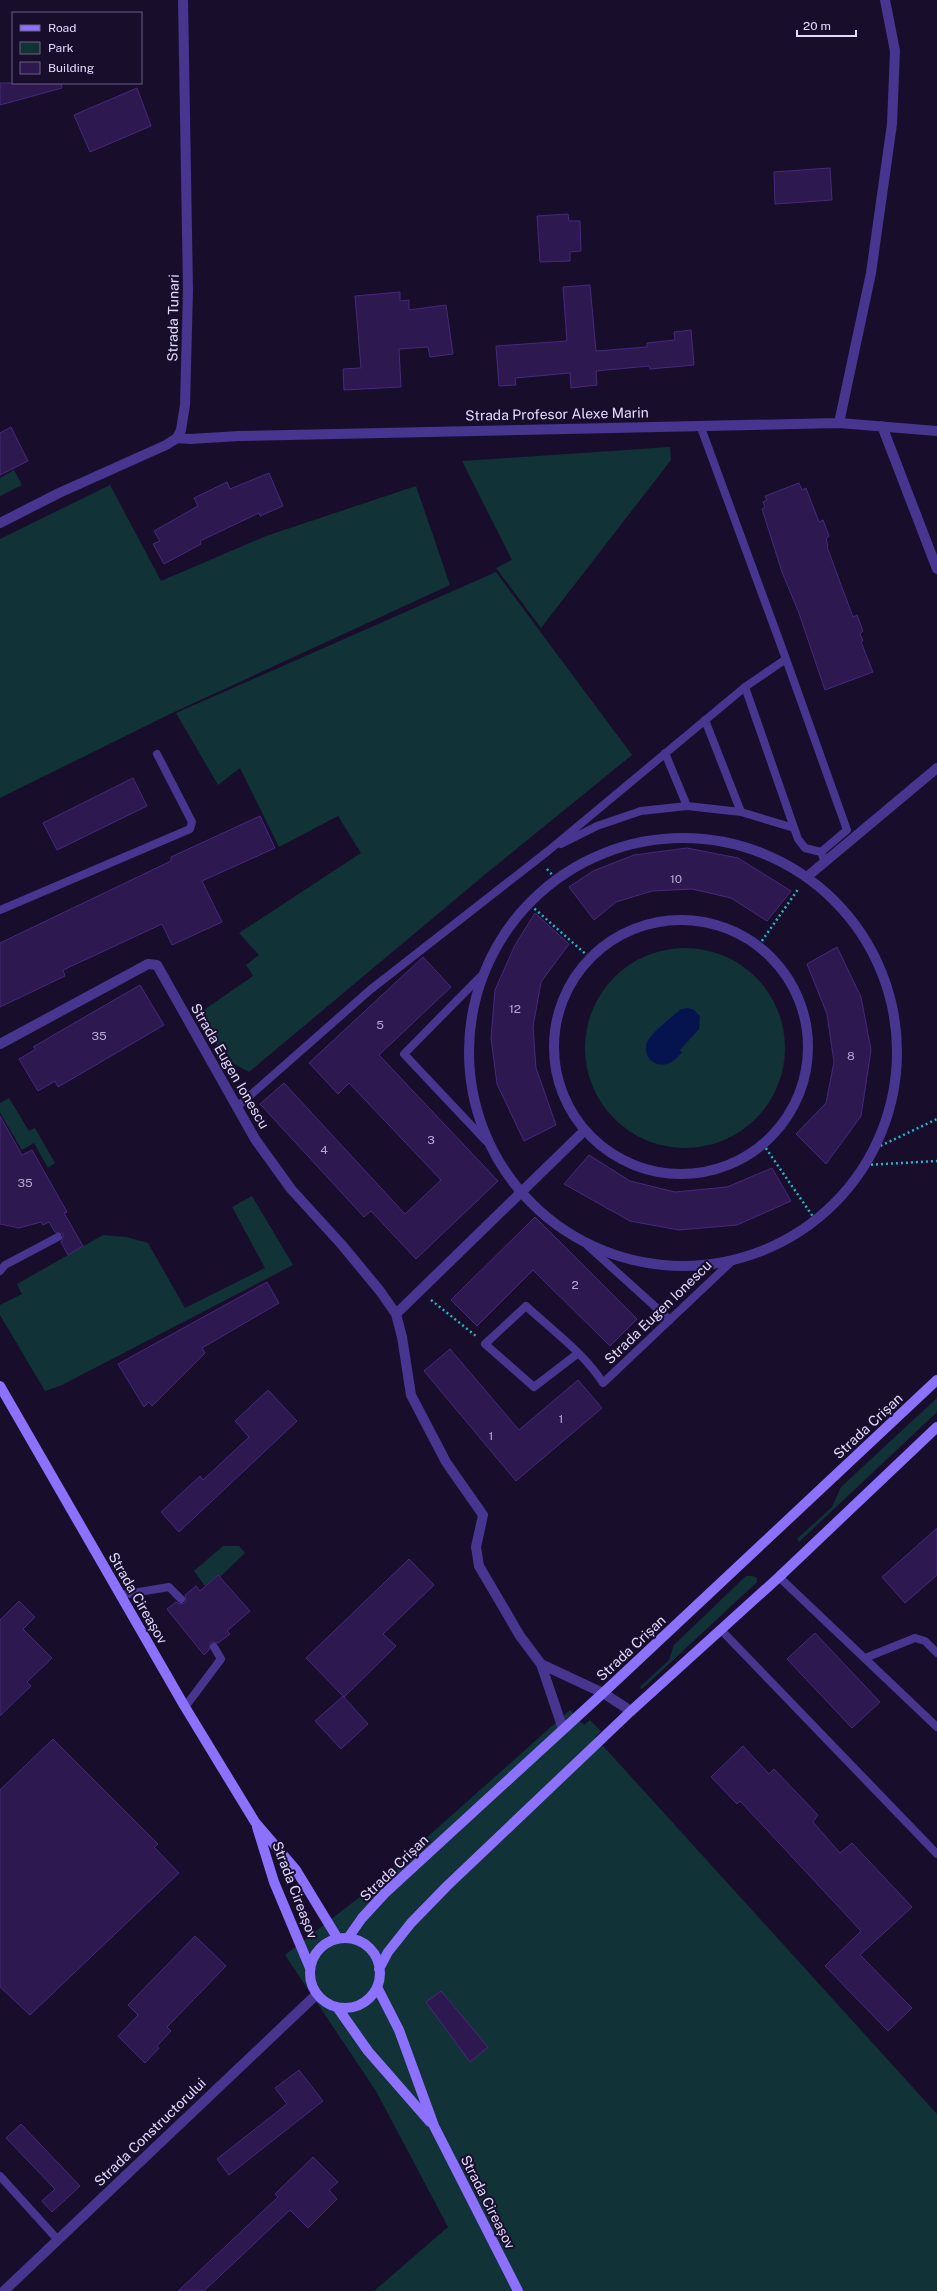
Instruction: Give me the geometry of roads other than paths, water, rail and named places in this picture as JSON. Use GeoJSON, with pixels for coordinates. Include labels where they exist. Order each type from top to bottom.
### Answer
{"type":"FeatureCollection","features":[{"type":"Feature","properties":{"kind":"main road","name":"Strada Crișan"},"geometry":{"type":"LineString","coordinates":[[343,1939],[377,1900],[603,1693],[937,1380]]}},
{"type":"Feature","properties":{"kind":"main road","name":"Strada Cireașov"},"geometry":{"type":"LineString","coordinates":[[0,1386],[185,1707],[255,1822],[296,1870],[343,1939]]}},
{"type":"Feature","properties":{"kind":"main road"},"geometry":{"type":"LineString","coordinates":[[379,1969],[388,1952],[411,1923],[447,1886],[631,1711],[779,1577],[937,1427]]}},
{"type":"Feature","properties":{"kind":"main road","name":"Strada Cireașov"},"geometry":{"type":"LineString","coordinates":[[255,1822],[274,1882],[310,1968]]}},
{"type":"Feature","properties":{"kind":"main road"},"geometry":{"type":"LineString","coordinates":[[343,1939],[360,1941],[369,1948],[376,1957],[379,1969],[377,1987],[370,1997],[360,2004],[349,2008],[337,2007],[329,2004],[316,1994],[312,1986],[310,1968],[320,1949],[328,1942],[343,1939]]}},
{"type":"Feature","properties":{"kind":"main road","name":"Strada Cireașov"},"geometry":{"type":"LineString","coordinates":[[377,1987],[400,2030],[434,2126],[518,2291]]}},
{"type":"Feature","properties":{"kind":"main road","name":"Strada Cireașov"},"geometry":{"type":"LineString","coordinates":[[337,2007],[368,2051],[434,2126]]}},
{"type":"Feature","properties":{"kind":"street","name":"Strada Tunari"},"geometry":{"type":"LineString","coordinates":[[177,438],[181,430],[185,405],[188,290],[183,0]]}},
{"type":"Feature","properties":{"kind":"street"},"geometry":{"type":"LineString","coordinates":[[839,423],[871,273],[892,124],[896,51],[885,0]]}},
{"type":"Feature","properties":{"kind":"street","name":"Strada Profesor Alexe Marin"},"geometry":{"type":"LineString","coordinates":[[177,438],[190,439],[700,425],[839,423],[937,430]]}},
{"type":"Feature","properties":{"kind":"street"},"geometry":{"type":"LineString","coordinates":[[882,426],[937,569]]}},
{"type":"Feature","properties":{"kind":"street"},"geometry":{"type":"LineString","coordinates":[[0,523],[59,493],[166,445],[177,438]]}},
{"type":"Feature","properties":{"kind":"street"},"geometry":{"type":"LineString","coordinates":[[808,876],[823,857],[937,768]]}},
{"type":"Feature","properties":{"kind":"street","name":"Strada Eugen Ionescu"},"geometry":{"type":"LineString","coordinates":[[693,837],[753,848],[808,876],[850,916],[874,952],[892,1000],[898,1050],[893,1100],[876,1148],[866,1165],[844,1195],[816,1220],[776,1245],[732,1261],[658,1266],[587,1245],[551,1222],[520,1193],[486,1141],[469,1088],[467,1032],[480,977],[500,937],[527,902],[576,865],[632,842],[693,837]]}},
{"type":"Feature","properties":{"kind":"street"},"geometry":{"type":"LineString","coordinates":[[683,919],[690,919],[726,927],[759,945],[785,972],[802,1006],[809,1044],[804,1081],[789,1116],[763,1144],[736,1162],[710,1170],[671,1174],[639,1167],[609,1152],[584,1131],[564,1099],[553,1062],[554,1024],[567,987],[590,957],[619,934],[654,922],[683,919]]}},
{"type":"Feature","properties":{"kind":"street","name":"Strada Eugen Ionescu"},"geometry":{"type":"LineString","coordinates":[[0,1044],[148,964],[157,965],[255,1139],[291,1189],[342,1245],[380,1290],[396,1314],[402,1337],[410,1395],[446,1462],[483,1515],[476,1547],[479,1566],[520,1636],[541,1664],[563,1729]]}},
{"type":"Feature","properties":{"kind":"street"},"geometry":{"type":"LineString","coordinates":[[396,1314],[584,1131]]}},
{"type":"Feature","properties":{"kind":"street","name":"Strada Eugen Ionescu"},"geometry":{"type":"LineString","coordinates":[[541,1664],[603,1693],[631,1711]]}},
{"type":"Feature","properties":{"kind":"street","name":"Strada Constructorului"},"geometry":{"type":"LineString","coordinates":[[4,2291],[316,1994]]}},
{"type":"Feature","properties":{"kind":"lane"},"geometry":{"type":"LineString","coordinates":[[700,425],[847,830],[823,857],[805,848],[798,839],[745,687]]}},
{"type":"Feature","properties":{"kind":"lane"},"geometry":{"type":"LineString","coordinates":[[237,1107],[370,990],[548,851],[745,687],[786,659]]}},
{"type":"Feature","properties":{"kind":"lane"},"geometry":{"type":"LineString","coordinates":[[705,720],[741,812]]}},
{"type":"Feature","properties":{"kind":"lane"},"geometry":{"type":"LineString","coordinates":[[665,753],[687,806]]}},
{"type":"Feature","properties":{"kind":"lane"},"geometry":{"type":"LineString","coordinates":[[0,910],[190,829],[192,822],[157,754]]}},
{"type":"Feature","properties":{"kind":"lane"},"geometry":{"type":"LineString","coordinates":[[548,851],[597,826],[641,812],[687,806],[741,812],[794,828]]}},
{"type":"Feature","properties":{"kind":"lane"},"geometry":{"type":"LineString","coordinates":[[480,977],[404,1054],[486,1141]]}},
{"type":"Feature","properties":{"kind":"lane"},"geometry":{"type":"LineString","coordinates":[[0,1271],[5,1266],[58,1237]]}},
{"type":"Feature","properties":{"kind":"lane"},"geometry":{"type":"LineString","coordinates":[[587,1245],[670,1320]]}},
{"type":"Feature","properties":{"kind":"lane","name":"Strada Eugen Ionescu"},"geometry":{"type":"LineString","coordinates":[[577,1354],[597,1374],[603,1383],[732,1261]]}},
{"type":"Feature","properties":{"kind":"lane"},"geometry":{"type":"LineString","coordinates":[[526,1306],[577,1354],[534,1388],[485,1344],[526,1306]]}},
{"type":"Feature","properties":{"kind":"lane"},"geometry":{"type":"LineString","coordinates":[[779,1577],[937,1728]]}},
{"type":"Feature","properties":{"kind":"lane"},"geometry":{"type":"LineString","coordinates":[[121,1595],[170,1587],[181,1599]]}},
{"type":"Feature","properties":{"kind":"lane"},"geometry":{"type":"LineString","coordinates":[[721,1630],[937,1854]]}},
{"type":"Feature","properties":{"kind":"lane"},"geometry":{"type":"LineString","coordinates":[[865,1658],[915,1638],[925,1641],[937,1653]]}},
{"type":"Feature","properties":{"kind":"lane"},"geometry":{"type":"LineString","coordinates":[[185,1707],[221,1659],[214,1647]]}},
{"type":"Feature","properties":{"kind":"lane"},"geometry":{"type":"LineString","coordinates":[[0,2176],[58,2240]]}}]}
